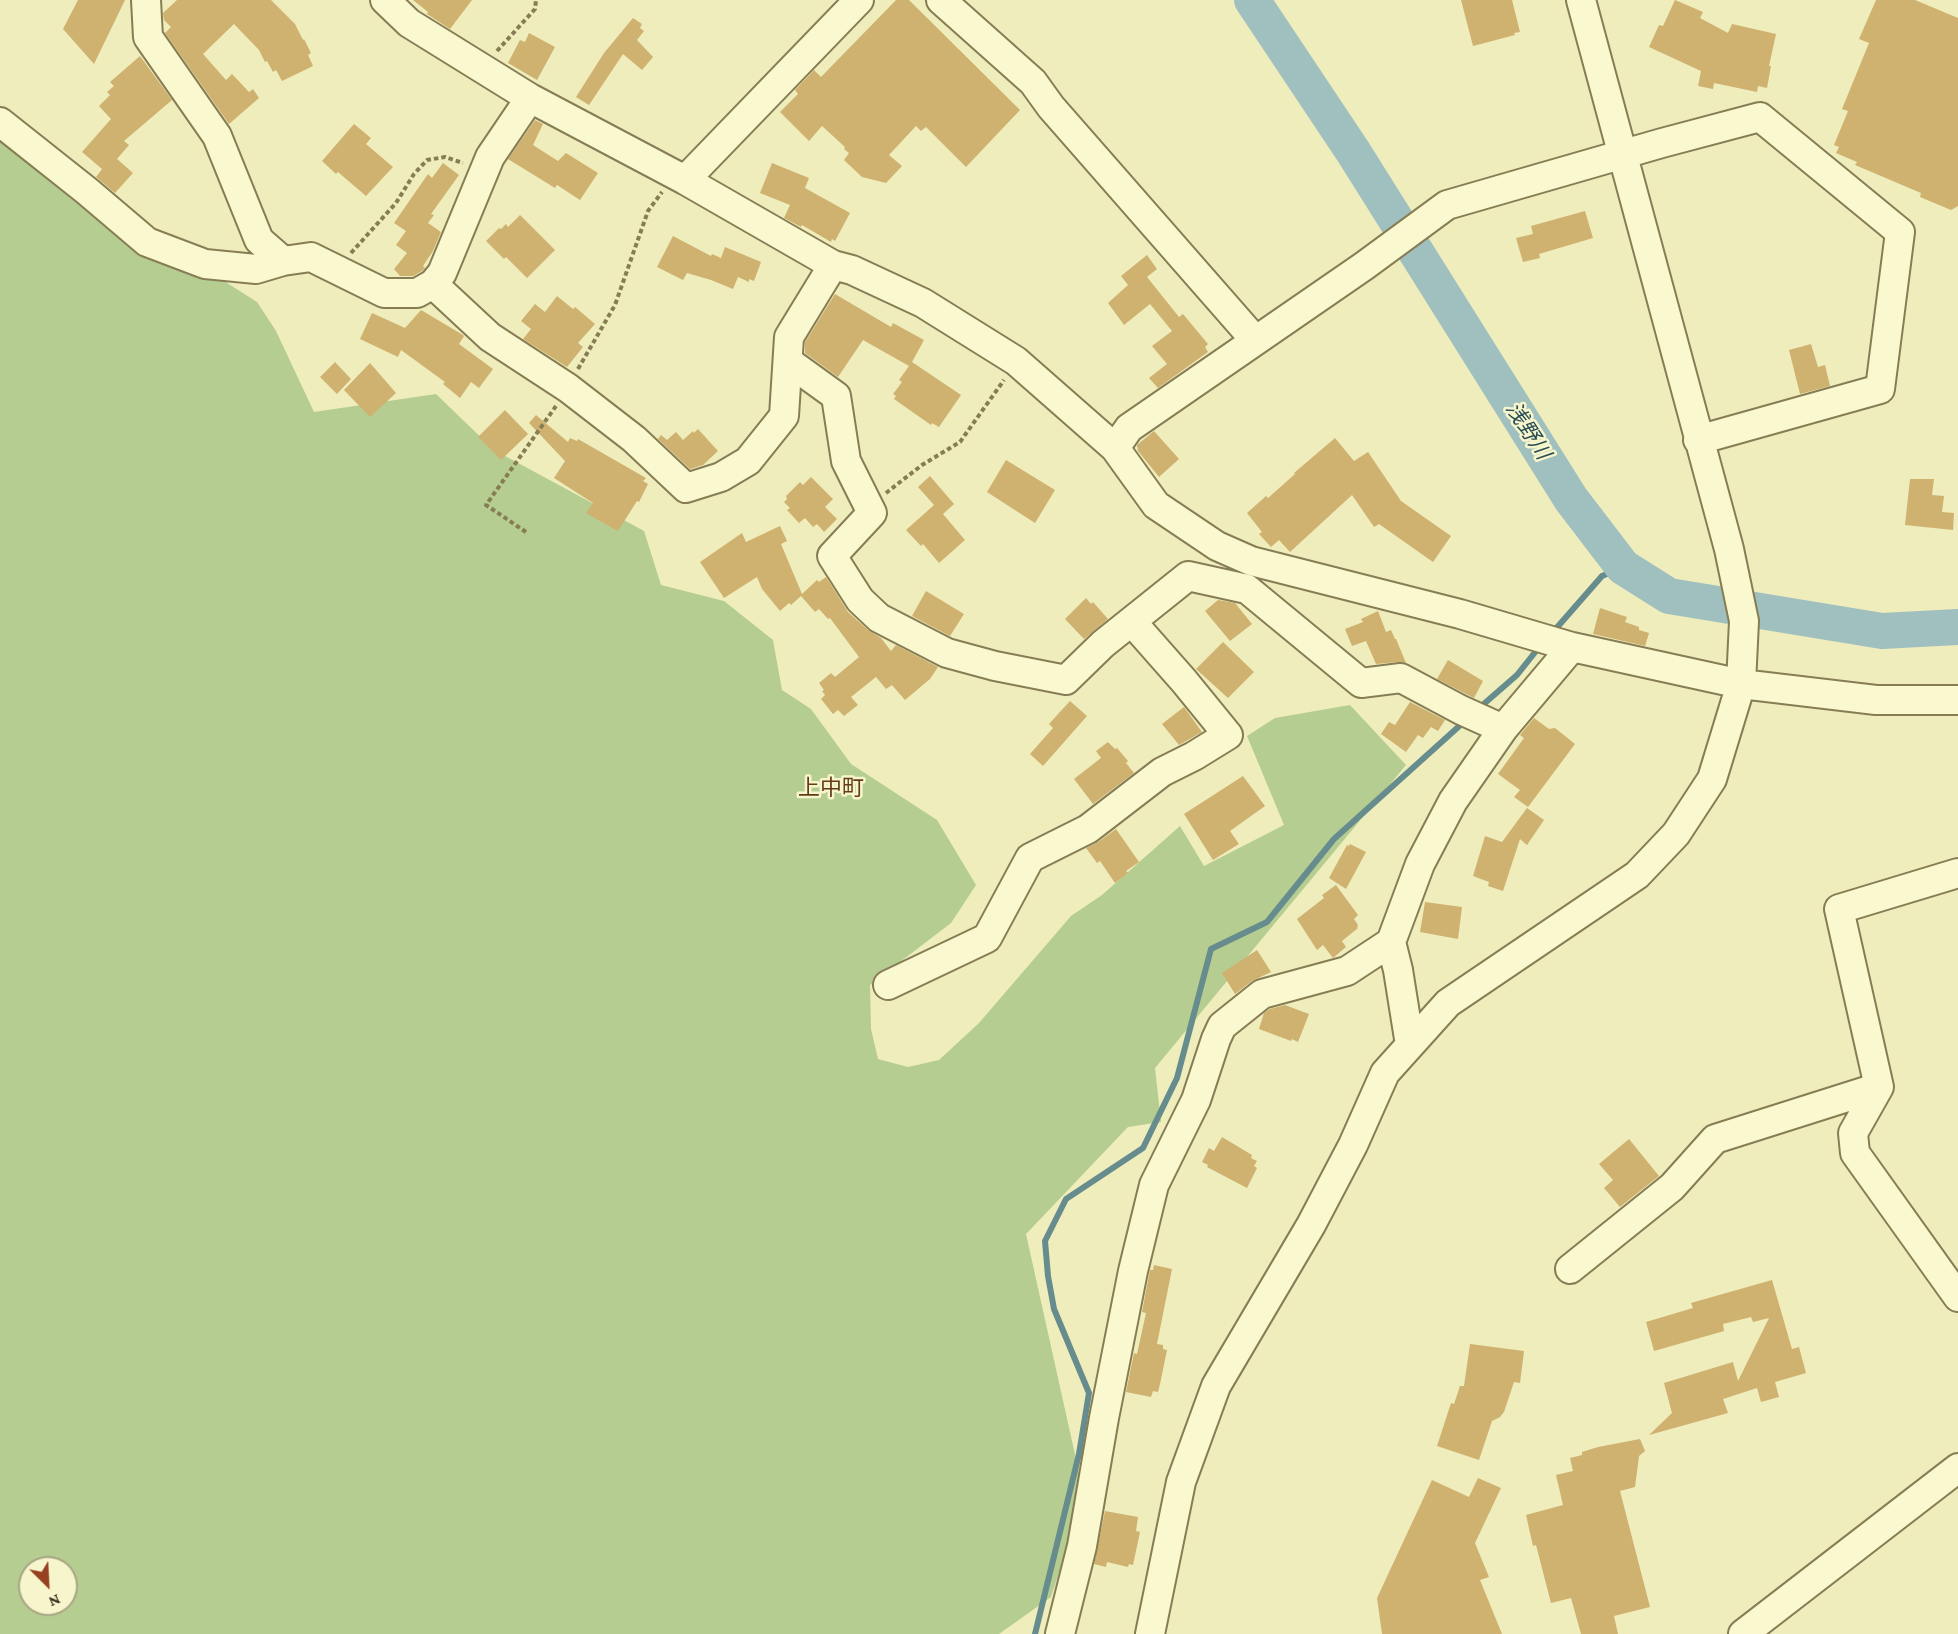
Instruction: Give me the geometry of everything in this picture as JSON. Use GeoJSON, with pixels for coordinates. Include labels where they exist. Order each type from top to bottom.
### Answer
{"type":"FeatureCollection","features":[{"type":"Feature","properties":{"kind":"street"},"geometry":{"type":"LineString","coordinates":[[146,0],[148,37],[217,136],[259,240],[283,261]]}},
{"type":"Feature","properties":{"kind":"street"},"geometry":{"type":"LineString","coordinates":[[385,0],[409,23],[530,98],[685,180],[833,265],[852,270],[923,303],[1016,362],[1115,448],[1156,505],[1217,546],[1251,561],[1460,614],[1565,646],[1741,684],[1876,700],[1958,700]]}},
{"type":"Feature","properties":{"kind":"street"},"geometry":{"type":"LineString","coordinates":[[685,180],[859,0]]}},
{"type":"Feature","properties":{"kind":"street"},"geometry":{"type":"LineString","coordinates":[[941,0],[1033,82],[1051,107],[1255,340]]}},
{"type":"Feature","properties":{"kind":"street"},"geometry":{"type":"LineString","coordinates":[[1150,1634],[1181,1482],[1216,1386],[1311,1225],[1353,1144],[1385,1073],[1449,1003],[1637,875],[1676,834],[1712,779],[1741,684],[1744,621],[1729,549],[1581,0]]}},
{"type":"Feature","properties":{"kind":"street"},"geometry":{"type":"LineString","coordinates":[[0,122],[147,242],[206,264],[256,269],[283,261],[311,257],[384,293],[417,293],[433,284],[442,273],[490,157],[530,98]]}},
{"type":"Feature","properties":{"kind":"street"},"geometry":{"type":"LineString","coordinates":[[1115,448],[1129,428],[1364,266],[1447,205],[1760,117],[1900,232],[1880,389],[1698,440]]}},
{"type":"Feature","properties":{"kind":"street"},"geometry":{"type":"LineString","coordinates":[[433,284],[490,337],[568,388],[634,439],[686,488],[722,477],[748,461],[784,416],[789,337],[833,265]]}},
{"type":"Feature","properties":{"kind":"street"},"geometry":{"type":"LineString","coordinates":[[789,362],[836,396],[846,461],[872,513],[832,556],[860,600],[879,618],[947,653],[995,666],[1066,680],[1103,644],[1188,576],[1247,590],[1361,682],[1401,678],[1461,710],[1498,726]]}},
{"type":"Feature","properties":{"kind":"street"},"geometry":{"type":"LineString","coordinates":[[888,985],[987,938],[1030,858],[1088,829],[1162,772],[1228,735],[1132,622]]}},
{"type":"Feature","properties":{"kind":"street"},"geometry":{"type":"LineString","coordinates":[[1410,1045],[1398,970],[1391,942],[1420,864],[1453,801],[1498,726],[1565,646]]}},
{"type":"Feature","properties":{"kind":"street"},"geometry":{"type":"LineString","coordinates":[[1958,873],[1839,909],[1879,1087],[1853,1133],[1855,1153],[1958,1297]]}},
{"type":"Feature","properties":{"kind":"street"},"geometry":{"type":"LineString","coordinates":[[1060,1634],[1082,1546],[1133,1271],[1154,1185],[1196,1100],[1222,1026],[1262,994],[1347,971],[1391,942]]}},
{"type":"Feature","properties":{"kind":"street"},"geometry":{"type":"LineString","coordinates":[[1570,1269],[1672,1187],[1715,1139],[1879,1087]]}},
{"type":"Feature","properties":{"kind":"street"},"geometry":{"type":"LineString","coordinates":[[1743,1634],[1958,1468]]}},
{"type":"Feature","properties":{"kind":"path"},"geometry":{"type":"LineString","coordinates":[[482,67],[535,9],[536,0]]}},
{"type":"Feature","properties":{"kind":"path"},"geometry":{"type":"LineString","coordinates":[[338,270],[396,203],[414,174],[427,160],[445,157],[485,169]]}},
{"type":"Feature","properties":{"kind":"path"},"geometry":{"type":"LineString","coordinates":[[869,506],[922,465],[960,442],[1016,362]]}},
{"type":"Feature","properties":{"kind":"green space"},"geometry":{"type":"Polygon","coordinates":[[[0,113],[54,173],[257,302],[276,331],[314,412],[436,394],[494,450],[644,531],[661,585],[724,601],[773,640],[782,690],[811,709],[851,764],[937,820],[976,885],[951,923],[870,985],[871,1029],[878,1059],[908,1067],[939,1060],[979,1023],[1071,916],[1102,895],[1180,826],[1204,866],[1284,825],[1247,736],[1275,718],[1350,705],[1406,765],[1155,1068],[1161,1122],[1128,1127],[1026,1234],[1084,1495],[1051,1597],[999,1634],[0,1634],[0,113]]]}},
{"type":"Feature","properties":{"kind":"building"},"geometry":{"type":"Polygon","coordinates":[[[78,0],[125,0],[94,64],[63,29],[78,0]]]}},
{"type":"Feature","properties":{"kind":"building"},"geometry":{"type":"Polygon","coordinates":[[[177,0],[271,0],[295,24],[311,53],[308,55],[313,66],[282,81],[276,70],[273,72],[259,50],[234,24],[203,54],[226,80],[232,74],[249,92],[253,89],[259,98],[229,124],[165,33],[171,27],[164,20],[163,13],[177,0]]]}},
{"type":"Feature","properties":{"kind":"building"},"geometry":{"type":"Polygon","coordinates":[[[413,0],[472,0],[450,29],[427,14],[428,12],[413,0]]]}},
{"type":"Feature","properties":{"kind":"building"},"geometry":{"type":"Polygon","coordinates":[[[896,0],[909,0],[1020,110],[966,167],[926,127],[921,131],[916,126],[889,155],[902,166],[886,183],[862,177],[844,160],[849,153],[844,149],[845,147],[822,126],[809,141],[780,112],[798,94],[795,90],[814,70],[821,77],[896,0]]]}},
{"type":"Feature","properties":{"kind":"building"},"geometry":{"type":"Polygon","coordinates":[[[1461,0],[1512,0],[1520,32],[1473,46],[1461,0]]]}},
{"type":"Feature","properties":{"kind":"building"},"geometry":{"type":"Polygon","coordinates":[[[1675,0],[1703,12],[1700,18],[1728,33],[1732,24],[1776,34],[1767,88],[1758,86],[1757,92],[1714,83],[1713,89],[1698,86],[1701,71],[1649,47],[1659,25],[1663,26],[1675,0]]]}},
{"type":"Feature","properties":{"kind":"building"},"geometry":{"type":"Polygon","coordinates":[[[1876,0],[1915,0],[1958,18],[1958,206],[1951,210],[1920,197],[1921,193],[1855,165],[1857,162],[1836,153],[1839,147],[1834,145],[1848,111],[1842,109],[1869,43],[1859,39],[1876,0]]]}},
{"type":"Feature","properties":{"kind":"building"},"geometry":{"type":"Polygon","coordinates":[[[633,18],[642,24],[640,28],[644,31],[637,40],[653,57],[642,70],[623,54],[589,105],[576,97],[604,53],[633,18]]]}},
{"type":"Feature","properties":{"kind":"building"},"geometry":{"type":"Polygon","coordinates":[[[529,33],[555,47],[537,80],[508,63],[520,40],[525,42],[529,33]]]}},
{"type":"Feature","properties":{"kind":"building"},"geometry":{"type":"Polygon","coordinates":[[[140,56],[172,100],[124,141],[129,145],[117,159],[133,173],[115,193],[96,177],[102,169],[82,152],[111,119],[99,106],[110,95],[107,92],[114,86],[110,82],[140,56]]]}},
{"type":"Feature","properties":{"kind":"building"},"geometry":{"type":"Polygon","coordinates":[[[535,120],[543,124],[533,145],[558,161],[566,153],[598,173],[580,200],[557,185],[555,188],[508,159],[535,120]]]}},
{"type":"Feature","properties":{"kind":"building"},"geometry":{"type":"Polygon","coordinates":[[[354,124],[371,138],[366,144],[393,167],[366,196],[322,161],[354,124]]]}},
{"type":"Feature","properties":{"kind":"building"},"geometry":{"type":"Polygon","coordinates":[[[443,163],[459,175],[431,214],[434,215],[428,223],[441,232],[433,251],[423,266],[425,268],[413,276],[400,276],[394,269],[407,253],[396,245],[406,231],[394,223],[428,174],[432,178],[443,163]]]}},
{"type":"Feature","properties":{"kind":"building"},"geometry":{"type":"Polygon","coordinates":[[[772,163],[809,178],[805,188],[850,213],[835,241],[832,239],[831,242],[802,225],[801,227],[784,218],[790,205],[760,193],[772,163]]]}},
{"type":"Feature","properties":{"kind":"building"},"geometry":{"type":"Polygon","coordinates":[[[1585,211],[1593,238],[1539,254],[1540,258],[1523,262],[1516,238],[1533,234],[1531,226],[1585,211]]]}},
{"type":"Feature","properties":{"kind":"building"},"geometry":{"type":"Polygon","coordinates":[[[520,215],[555,250],[527,278],[486,241],[499,228],[501,229],[506,224],[508,227],[520,215]]]}},
{"type":"Feature","properties":{"kind":"building"},"geometry":{"type":"Polygon","coordinates":[[[673,236],[711,256],[712,254],[721,258],[725,247],[761,262],[754,281],[749,279],[749,282],[738,277],[733,289],[687,273],[683,280],[657,267],[673,236]]]}},
{"type":"Feature","properties":{"kind":"building"},"geometry":{"type":"Polygon","coordinates":[[[1147,255],[1157,269],[1147,277],[1179,317],[1183,314],[1208,344],[1205,347],[1208,352],[1158,388],[1149,378],[1167,364],[1152,346],[1172,331],[1150,304],[1124,325],[1108,303],[1128,285],[1121,276],[1147,255]]]}},
{"type":"Feature","properties":{"kind":"building"},"geometry":{"type":"Polygon","coordinates":[[[835,294],[891,327],[893,323],[924,340],[912,362],[961,395],[939,427],[932,423],[931,425],[894,399],[896,396],[893,394],[902,382],[899,380],[909,366],[863,340],[838,377],[805,353],[805,342],[835,294]]]}},
{"type":"Feature","properties":{"kind":"building"},"geometry":{"type":"Polygon","coordinates":[[[557,296],[573,309],[575,307],[595,324],[578,343],[583,347],[567,367],[523,339],[531,329],[521,321],[535,304],[545,312],[557,296]]]}},
{"type":"Feature","properties":{"kind":"building"},"geometry":{"type":"Polygon","coordinates":[[[421,310],[463,335],[459,344],[493,369],[479,388],[471,382],[460,398],[443,384],[445,382],[401,350],[398,357],[360,339],[372,313],[405,328],[421,310]]]}},
{"type":"Feature","properties":{"kind":"building"},"geometry":{"type":"Polygon","coordinates":[[[1811,344],[1818,367],[1825,365],[1830,386],[1800,394],[1789,350],[1811,344]]]}},
{"type":"Feature","properties":{"kind":"building"},"geometry":{"type":"Polygon","coordinates":[[[335,362],[351,379],[337,394],[320,377],[335,362]]]}},
{"type":"Feature","properties":{"kind":"building"},"geometry":{"type":"Polygon","coordinates":[[[370,363],[396,393],[370,417],[344,390],[370,363]]]}},
{"type":"Feature","properties":{"kind":"building"},"geometry":{"type":"Polygon","coordinates":[[[505,410],[528,434],[501,460],[478,437],[505,410]]]}},
{"type":"Feature","properties":{"kind":"building"},"geometry":{"type":"Polygon","coordinates":[[[536,415],[568,442],[570,438],[577,441],[578,439],[646,478],[643,481],[648,484],[639,502],[637,501],[618,531],[586,513],[593,503],[554,478],[565,461],[529,423],[536,415]]]}},
{"type":"Feature","properties":{"kind":"building"},"geometry":{"type":"Polygon","coordinates":[[[698,429],[718,451],[703,465],[690,469],[658,439],[661,435],[667,440],[676,432],[683,440],[698,429]]]}},
{"type":"Feature","properties":{"kind":"building"},"geometry":{"type":"Polygon","coordinates":[[[1154,431],[1179,459],[1159,477],[1138,451],[1137,445],[1154,431]]]}},
{"type":"Feature","properties":{"kind":"building"},"geometry":{"type":"Polygon","coordinates":[[[1335,438],[1354,461],[1368,452],[1401,501],[1451,536],[1433,562],[1379,524],[1374,527],[1352,495],[1290,552],[1279,540],[1271,547],[1259,534],[1262,532],[1247,513],[1266,496],[1268,498],[1335,438]]]}},
{"type":"Feature","properties":{"kind":"building"},"geometry":{"type":"Polygon","coordinates":[[[1006,460],[1055,490],[1035,523],[987,492],[1006,460]]]}},
{"type":"Feature","properties":{"kind":"building"},"geometry":{"type":"Polygon","coordinates":[[[930,476],[954,504],[943,514],[965,540],[939,563],[923,544],[921,546],[906,530],[934,505],[918,487],[930,476]]]}},
{"type":"Feature","properties":{"kind":"building"},"geometry":{"type":"Polygon","coordinates":[[[811,477],[833,499],[825,507],[837,519],[824,532],[817,524],[813,527],[805,518],[799,523],[787,510],[790,508],[784,502],[787,499],[786,496],[800,482],[803,485],[811,477]]]}},
{"type":"Feature","properties":{"kind":"building"},"geometry":{"type":"Polygon","coordinates":[[[1910,479],[1934,479],[1932,495],[1944,496],[1942,512],[1954,513],[1953,530],[1905,525],[1910,479]]]}},
{"type":"Feature","properties":{"kind":"building"},"geometry":{"type":"Polygon","coordinates":[[[780,526],[787,541],[781,544],[802,594],[817,580],[819,582],[826,577],[848,612],[881,638],[891,651],[896,645],[938,667],[930,679],[905,700],[892,685],[886,689],[876,677],[851,697],[858,705],[844,716],[838,710],[833,714],[821,699],[825,695],[819,683],[831,673],[835,677],[859,657],[830,618],[828,619],[819,609],[815,612],[801,596],[780,611],[762,589],[757,577],[724,598],[700,562],[742,533],[746,542],[780,526]]]}},
{"type":"Feature","properties":{"kind":"building"},"geometry":{"type":"Polygon","coordinates":[[[926,591],[964,614],[950,636],[912,616],[926,591]]]}},
{"type":"Feature","properties":{"kind":"building"},"geometry":{"type":"Polygon","coordinates":[[[1086,598],[1091,604],[1093,602],[1108,619],[1084,639],[1065,619],[1086,598]]]}},
{"type":"Feature","properties":{"kind":"building"},"geometry":{"type":"Polygon","coordinates":[[[1218,600],[1235,603],[1252,624],[1230,641],[1205,611],[1218,600]]]}},
{"type":"Feature","properties":{"kind":"building"},"geometry":{"type":"Polygon","coordinates":[[[1600,608],[1627,617],[1625,622],[1649,633],[1645,646],[1593,634],[1600,608]]]}},
{"type":"Feature","properties":{"kind":"building"},"geometry":{"type":"Polygon","coordinates":[[[1378,611],[1386,632],[1391,630],[1406,663],[1376,664],[1366,641],[1352,646],[1345,629],[1363,622],[1361,619],[1378,611]]]}},
{"type":"Feature","properties":{"kind":"building"},"geometry":{"type":"Polygon","coordinates":[[[1223,642],[1254,672],[1228,698],[1196,669],[1223,642]]]}},
{"type":"Feature","properties":{"kind":"building"},"geometry":{"type":"Polygon","coordinates":[[[1448,660],[1483,681],[1474,698],[1437,679],[1448,660]]]}},
{"type":"Feature","properties":{"kind":"building"},"geometry":{"type":"Polygon","coordinates":[[[1070,701],[1087,716],[1043,766],[1030,754],[1053,728],[1049,724],[1070,701]]]}},
{"type":"Feature","properties":{"kind":"building"},"geometry":{"type":"Polygon","coordinates":[[[1410,702],[1445,720],[1438,731],[1431,727],[1423,738],[1418,735],[1406,752],[1381,734],[1389,722],[1395,725],[1410,702]]]}},
{"type":"Feature","properties":{"kind":"building"},"geometry":{"type":"Polygon","coordinates":[[[1184,707],[1202,732],[1179,745],[1162,724],[1184,707]]]}},
{"type":"Feature","properties":{"kind":"building"},"geometry":{"type":"Polygon","coordinates":[[[1534,718],[1549,729],[1555,728],[1575,744],[1528,807],[1514,797],[1520,790],[1498,774],[1524,738],[1520,735],[1534,718]]]}},
{"type":"Feature","properties":{"kind":"building"},"geometry":{"type":"Polygon","coordinates":[[[1108,742],[1115,749],[1117,748],[1128,761],[1126,763],[1134,773],[1093,804],[1074,779],[1101,758],[1096,751],[1108,742]]]}},
{"type":"Feature","properties":{"kind":"building"},"geometry":{"type":"Polygon","coordinates":[[[1243,776],[1265,806],[1230,831],[1239,844],[1213,860],[1184,814],[1243,776]]]}},
{"type":"Feature","properties":{"kind":"building"},"geometry":{"type":"Polygon","coordinates":[[[1527,808],[1544,820],[1527,845],[1520,839],[1503,891],[1488,886],[1489,882],[1473,876],[1485,836],[1502,842],[1527,808]]]}},
{"type":"Feature","properties":{"kind":"building"},"geometry":{"type":"Polygon","coordinates":[[[1116,829],[1139,862],[1115,883],[1100,861],[1097,863],[1086,848],[1116,829]]]}},
{"type":"Feature","properties":{"kind":"building"},"geometry":{"type":"Polygon","coordinates":[[[1350,844],[1366,852],[1346,889],[1329,878],[1347,845],[1350,844]]]}},
{"type":"Feature","properties":{"kind":"building"},"geometry":{"type":"Polygon","coordinates":[[[1336,885],[1358,915],[1354,919],[1358,928],[1342,941],[1346,947],[1333,958],[1323,945],[1317,950],[1297,919],[1324,898],[1322,895],[1336,885]]]}},
{"type":"Feature","properties":{"kind":"building"},"geometry":{"type":"Polygon","coordinates":[[[1425,902],[1462,907],[1458,939],[1420,932],[1425,902]]]}},
{"type":"Feature","properties":{"kind":"building"},"geometry":{"type":"Polygon","coordinates":[[[1257,950],[1271,972],[1252,981],[1235,994],[1222,973],[1257,950]]]}},
{"type":"Feature","properties":{"kind":"building"},"geometry":{"type":"Polygon","coordinates":[[[1285,1005],[1309,1014],[1298,1042],[1259,1029],[1264,1013],[1285,1005]]]}},
{"type":"Feature","properties":{"kind":"building"},"geometry":{"type":"Polygon","coordinates":[[[1222,1137],[1252,1155],[1251,1158],[1257,1161],[1254,1166],[1257,1168],[1247,1188],[1207,1167],[1208,1165],[1202,1162],[1209,1148],[1214,1151],[1222,1137]]]}},
{"type":"Feature","properties":{"kind":"building"},"geometry":{"type":"Polygon","coordinates":[[[1629,1139],[1659,1176],[1620,1207],[1604,1188],[1613,1180],[1599,1164],[1629,1139]]]}},
{"type":"Feature","properties":{"kind":"building"},"geometry":{"type":"Polygon","coordinates":[[[1154,1265],[1172,1269],[1157,1344],[1163,1345],[1163,1349],[1167,1350],[1158,1392],[1153,1391],[1151,1397],[1126,1392],[1134,1353],[1137,1354],[1146,1313],[1142,1312],[1150,1270],[1153,1270],[1154,1265]]]}},
{"type":"Feature","properties":{"kind":"building"},"geometry":{"type":"Polygon","coordinates":[[[1772,1280],[1792,1349],[1799,1347],[1806,1373],[1775,1382],[1779,1397],[1761,1402],[1757,1388],[1723,1399],[1728,1413],[1649,1435],[1672,1413],[1664,1383],[1733,1362],[1738,1381],[1769,1318],[1753,1322],[1751,1317],[1723,1324],[1724,1331],[1654,1351],[1646,1322],[1693,1308],[1691,1303],[1772,1280]]]}},
{"type":"Feature","properties":{"kind":"building"},"geometry":{"type":"Polygon","coordinates":[[[1470,1344],[1524,1351],[1520,1383],[1514,1382],[1504,1412],[1492,1421],[1479,1460],[1437,1446],[1451,1403],[1454,1404],[1460,1386],[1464,1386],[1470,1344]]]}},
{"type":"Feature","properties":{"kind":"building"},"geometry":{"type":"Polygon","coordinates":[[[1640,1439],[1645,1451],[1639,1456],[1635,1487],[1620,1491],[1650,1607],[1614,1616],[1618,1634],[1581,1634],[1571,1598],[1551,1603],[1526,1515],[1563,1505],[1556,1475],[1573,1471],[1570,1458],[1598,1447],[1640,1439]]]}},
{"type":"Feature","properties":{"kind":"building"},"geometry":{"type":"Polygon","coordinates":[[[1478,1478],[1501,1488],[1475,1543],[1489,1577],[1480,1580],[1502,1634],[1382,1634],[1377,1598],[1432,1480],[1469,1497],[1478,1478]]]}},
{"type":"Feature","properties":{"kind":"building"},"geometry":{"type":"Polygon","coordinates":[[[1105,1511],[1138,1517],[1136,1531],[1140,1532],[1133,1565],[1129,1564],[1128,1567],[1107,1562],[1106,1567],[1094,1564],[1105,1511]]]}},
{"type":"Feature","properties":{"kind":"waterway","name":"浅野川"},"geometry":{"type":"LineString","coordinates":[[1252,0],[1354,153],[1571,499],[1623,567],[1669,596],[1882,631],[1958,627]]}},
{"type":"Feature","properties":{"kind":"waterway"},"geometry":{"type":"LineString","coordinates":[[1553,632],[1602,576],[1623,567]]}},
{"type":"Feature","properties":{"kind":"waterway"},"geometry":{"type":"LineString","coordinates":[[1478,709],[1517,675],[1540,646]]}},
{"type":"Feature","properties":{"kind":"waterway"},"geometry":{"type":"LineString","coordinates":[[1035,1634],[1079,1454],[1089,1393],[1054,1309],[1045,1241],[1066,1199],[1143,1148],[1177,1078],[1211,949],[1267,922],[1334,839],[1466,720]]}},
{"type":"Feature","properties":{"kind":"district","name":"上中町"},"geometry":{"type":"Point","coordinates":[831,788]}}]}
